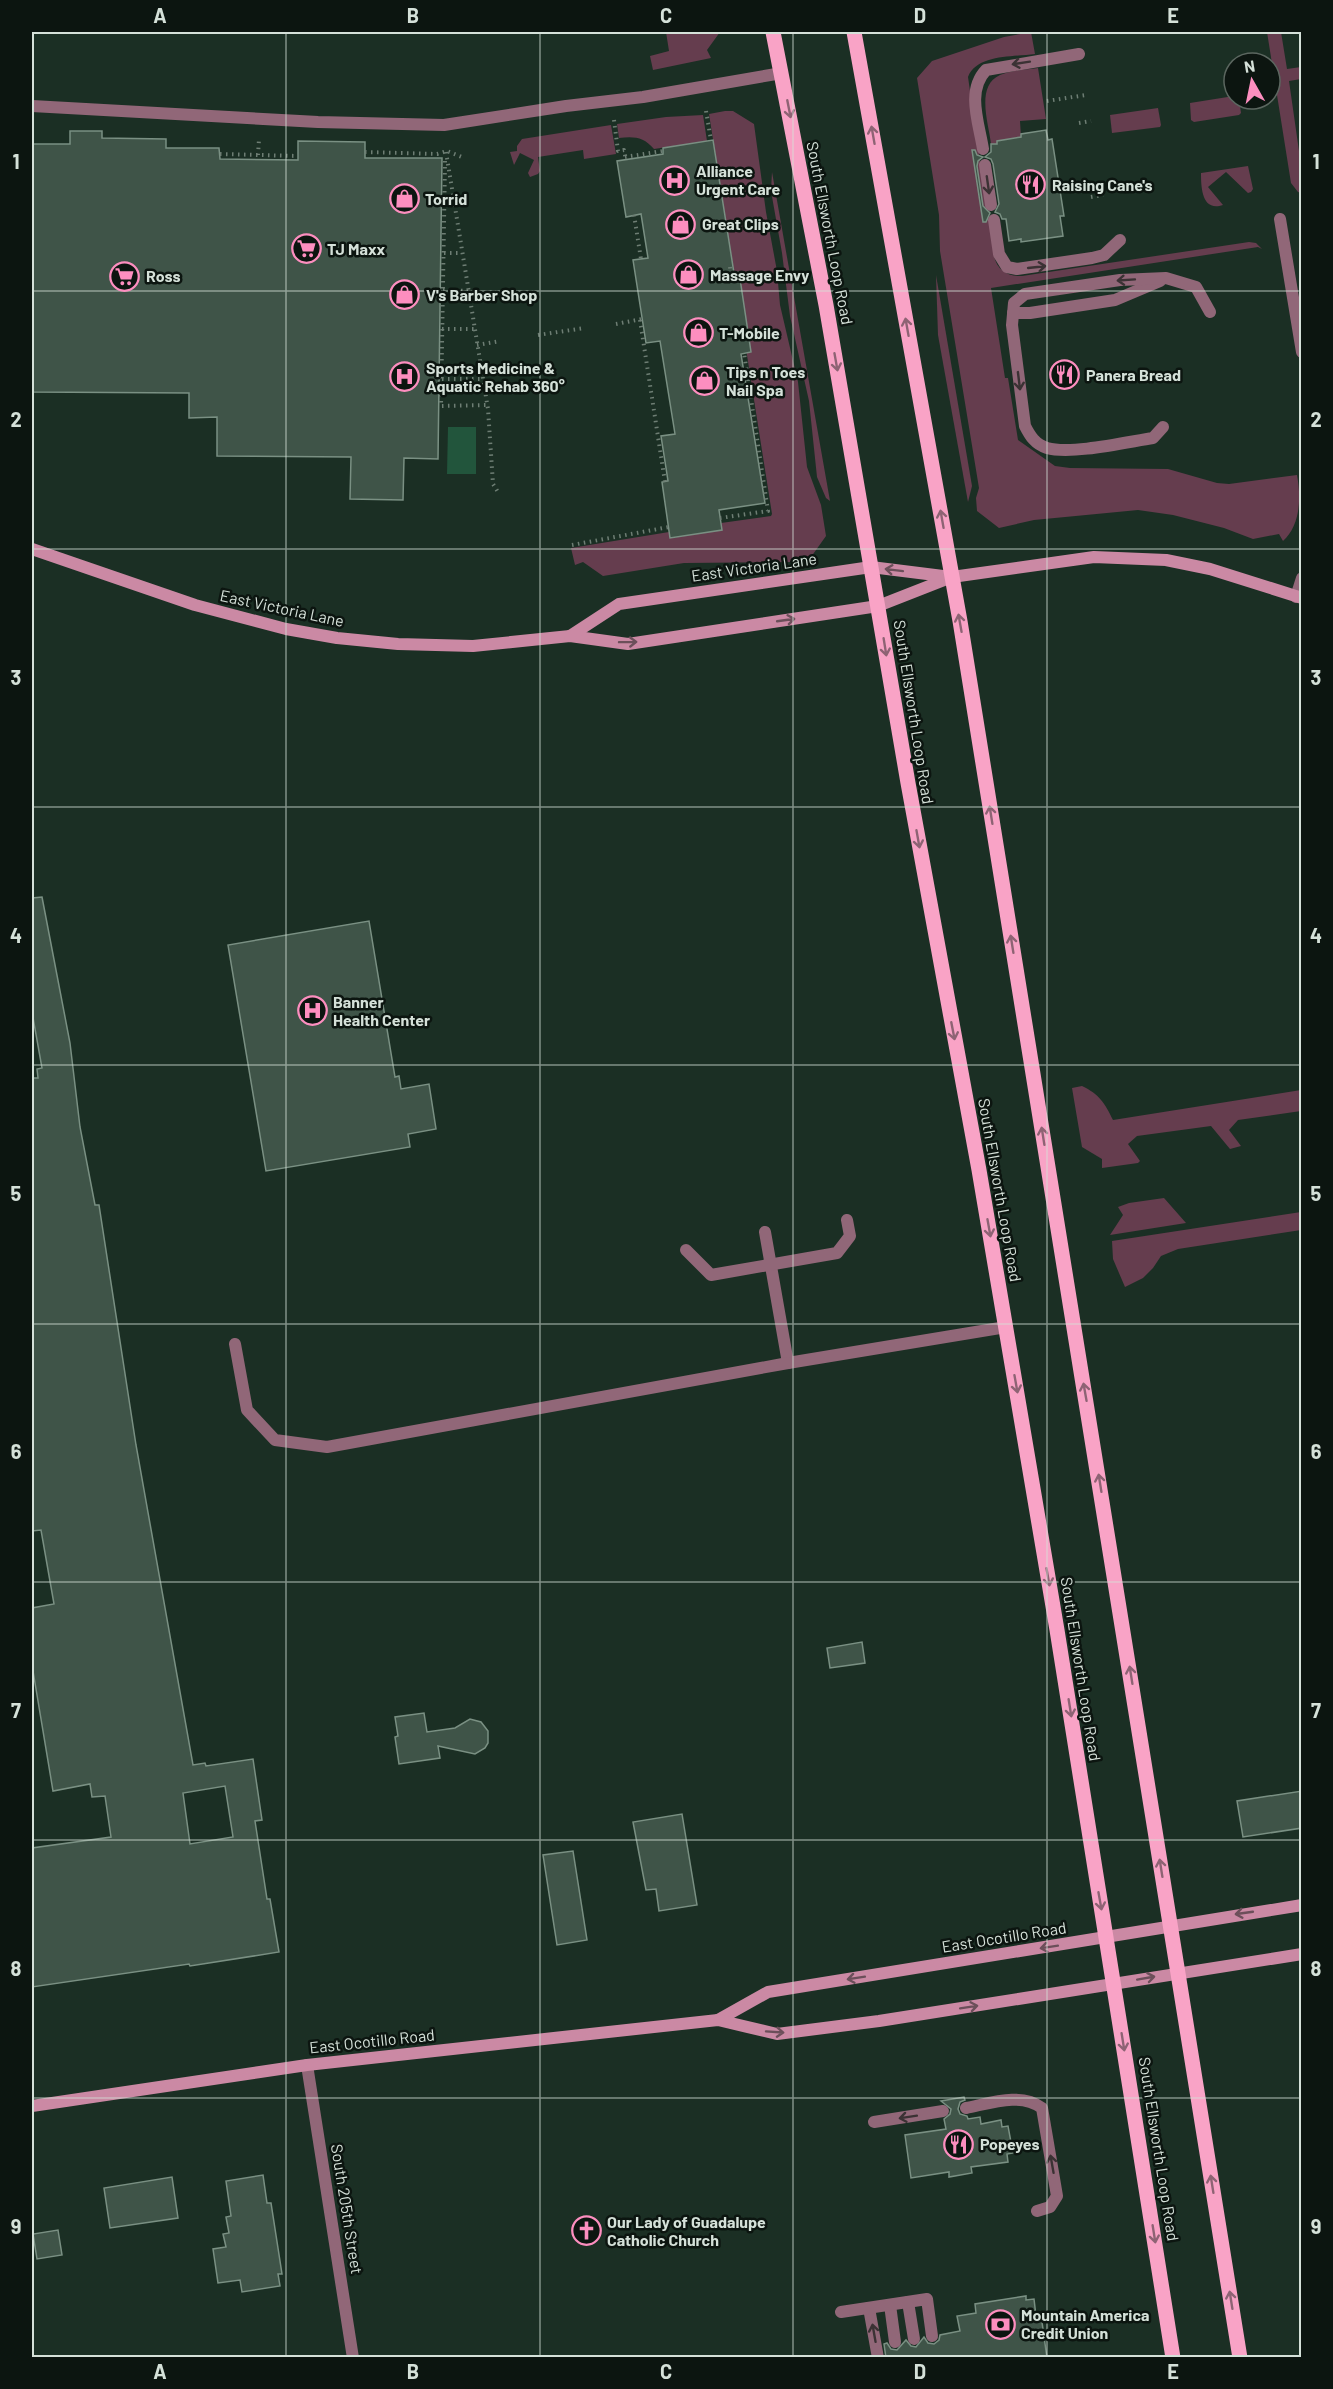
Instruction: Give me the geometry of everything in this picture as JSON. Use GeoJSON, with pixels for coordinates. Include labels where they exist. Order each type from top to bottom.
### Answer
{"type":"FeatureCollection","features":[{"type":"Feature","properties":{"kind":"main road","name":"South Ellsworth Loop Road"},"geometry":{"type":"LineString","coordinates":[[773,32],[1006,1327],[1173,2358]]}},
{"type":"Feature","properties":{"kind":"main road"},"geometry":{"type":"LineString","coordinates":[[854,32],[952,577],[1240,2358]]}},
{"type":"Feature","properties":{"kind":"main road","name":"East Victoria Lane"},"geometry":{"type":"LineString","coordinates":[[32,549],[195,605],[286,629],[337,638],[398,644],[473,646],[570,636],[628,644],[878,606],[952,577],[1094,557],[1166,560],[1210,568],[1299,598]]}},
{"type":"Feature","properties":{"kind":"main road","name":"East Victoria Lane"},"geometry":{"type":"LineString","coordinates":[[570,636],[619,604],[871,567],[952,577]]}},
{"type":"Feature","properties":{"kind":"main road","name":"East Ocotillo Road"},"geometry":{"type":"LineString","coordinates":[[718,2020],[768,1992],[1302,1905]]}},
{"type":"Feature","properties":{"kind":"main road","name":"East Ocotillo Road"},"geometry":{"type":"LineString","coordinates":[[32,2106],[307,2065],[718,2020],[777,2034],[890,2019],[1302,1954]]}},
{"type":"Feature","properties":{"kind":"street"},"geometry":{"type":"LineString","coordinates":[[983,148],[974,93],[980,77],[986,70],[1079,54]]}},
{"type":"Feature","properties":{"kind":"street"},"geometry":{"type":"LineString","coordinates":[[32,106],[318,122],[444,126],[566,106],[644,97],[782,73]]}},
{"type":"Feature","properties":{"kind":"street"},"geometry":{"type":"LineString","coordinates":[[985,165],[991,206]]}},
{"type":"Feature","properties":{"kind":"street"},"geometry":{"type":"LineString","coordinates":[[1280,219],[1302,352]]}},
{"type":"Feature","properties":{"kind":"street"},"geometry":{"type":"LineString","coordinates":[[994,220],[999,254],[1007,267],[1017,269],[1104,255],[1120,240]]}},
{"type":"Feature","properties":{"kind":"street"},"geometry":{"type":"LineString","coordinates":[[1163,428],[1153,438],[1068,450],[1047,448],[1032,440],[1025,426],[1012,325],[1014,303],[1024,294],[1120,280],[1166,278],[1196,287],[1210,312]]}},
{"type":"Feature","properties":{"kind":"street"},"geometry":{"type":"LineString","coordinates":[[1013,313],[1030,314],[1115,300],[1166,278]]}},
{"type":"Feature","properties":{"kind":"street"},"geometry":{"type":"LineString","coordinates":[[1299,598],[1302,578]]}},
{"type":"Feature","properties":{"kind":"street"},"geometry":{"type":"LineString","coordinates":[[686,1250],[711,1275],[837,1253],[850,1236],[847,1220]]}},
{"type":"Feature","properties":{"kind":"street"},"geometry":{"type":"LineString","coordinates":[[765,1232],[788,1363]]}},
{"type":"Feature","properties":{"kind":"street"},"geometry":{"type":"LineString","coordinates":[[236,1344],[248,1410],[275,1440],[327,1447],[788,1363],[1006,1327]]}},
{"type":"Feature","properties":{"kind":"street","name":"South 205th Street"},"geometry":{"type":"LineString","coordinates":[[307,2065],[353,2358]]}},
{"type":"Feature","properties":{"kind":"street"},"geometry":{"type":"LineString","coordinates":[[966,2108],[1014,2099],[1032,2101],[1042,2108],[1057,2196],[1050,2207],[1037,2211]]}},
{"type":"Feature","properties":{"kind":"street"},"geometry":{"type":"LineString","coordinates":[[874,2122],[943,2111]]}},
{"type":"Feature","properties":{"kind":"street"},"geometry":{"type":"LineString","coordinates":[[841,2312],[927,2299],[932,2336]]}},
{"type":"Feature","properties":{"kind":"street"},"geometry":{"type":"LineString","coordinates":[[908,2302],[914,2339]]}},
{"type":"Feature","properties":{"kind":"street"},"geometry":{"type":"LineString","coordinates":[[890,2305],[896,2342]]}},
{"type":"Feature","properties":{"kind":"street"},"geometry":{"type":"LineString","coordinates":[[869,2308],[878,2358]]}},
{"type":"Feature","properties":{"kind":"path"},"geometry":{"type":"LineString","coordinates":[[1047,101],[1086,94]]}},
{"type":"Feature","properties":{"kind":"path"},"geometry":{"type":"LineString","coordinates":[[706,111],[711,141]]}},
{"type":"Feature","properties":{"kind":"path"},"geometry":{"type":"LineString","coordinates":[[614,120],[618,150],[624,150],[625,158],[663,151]]}},
{"type":"Feature","properties":{"kind":"path"},"geometry":{"type":"LineString","coordinates":[[1079,123],[1090,121]]}},
{"type":"Feature","properties":{"kind":"path"},"geometry":{"type":"LineString","coordinates":[[258,155],[259,138]]}},
{"type":"Feature","properties":{"kind":"path"},"geometry":{"type":"LineString","coordinates":[[365,152],[437,154],[446,152],[462,157]]}},
{"type":"Feature","properties":{"kind":"path"},"geometry":{"type":"LineString","coordinates":[[446,152],[441,406],[487,405]]}},
{"type":"Feature","properties":{"kind":"path"},"geometry":{"type":"LineString","coordinates":[[446,152],[487,405],[493,484],[498,492]]}},
{"type":"Feature","properties":{"kind":"path"},"geometry":{"type":"LineString","coordinates":[[220,154],[298,156]]}},
{"type":"Feature","properties":{"kind":"path"},"geometry":{"type":"LineString","coordinates":[[1090,197],[1103,195]]}},
{"type":"Feature","properties":{"kind":"path"},"geometry":{"type":"LineString","coordinates":[[634,215],[641,259]]}},
{"type":"Feature","properties":{"kind":"path"},"geometry":{"type":"LineString","coordinates":[[444,253],[462,254]]}},
{"type":"Feature","properties":{"kind":"path"},"geometry":{"type":"LineString","coordinates":[[730,267],[731,273]]}},
{"type":"Feature","properties":{"kind":"path"},"geometry":{"type":"LineString","coordinates":[[443,290],[468,291]]}},
{"type":"Feature","properties":{"kind":"path"},"geometry":{"type":"LineString","coordinates":[[616,324],[641,320],[665,482]]}},
{"type":"Feature","properties":{"kind":"path"},"geometry":{"type":"LineString","coordinates":[[538,335],[585,328]]}},
{"type":"Feature","properties":{"kind":"path"},"geometry":{"type":"LineString","coordinates":[[442,329],[475,329]]}},
{"type":"Feature","properties":{"kind":"path"},"geometry":{"type":"LineString","coordinates":[[477,345],[500,341]]}},
{"type":"Feature","properties":{"kind":"path"},"geometry":{"type":"LineString","coordinates":[[720,519],[768,511],[744,353]]}},
{"type":"Feature","properties":{"kind":"path"},"geometry":{"type":"LineString","coordinates":[[442,379],[483,379]]}},
{"type":"Feature","properties":{"kind":"path"},"geometry":{"type":"LineString","coordinates":[[572,545],[669,527]]}},
{"type":"Feature","properties":{"kind":"shaded area"},"geometry":{"type":"Polygon","coordinates":[[[666,32],[720,32],[707,50],[711,58],[653,70],[650,56],[669,51],[666,32]]]}},
{"type":"Feature","properties":{"kind":"shaded area"},"geometry":{"type":"Polygon","coordinates":[[[1031,32],[1035,54],[988,60],[979,64],[968,77],[994,256],[1000,269],[1008,274],[1022,276],[1249,242],[1256,243],[1262,249],[1258,247],[991,288],[1005,378],[1008,378],[1018,440],[1055,466],[1070,468],[1168,469],[1217,483],[1229,484],[1297,475],[1298,510],[1293,527],[1283,541],[1279,534],[1253,539],[1224,528],[1173,515],[1138,510],[1034,520],[999,528],[977,511],[976,498],[979,488],[940,251],[939,215],[917,78],[932,61],[1004,37],[1031,32]]]}},
{"type":"Feature","properties":{"kind":"shaded area"},"geometry":{"type":"Polygon","coordinates":[[[1267,32],[1281,32],[1287,69],[1301,67],[1301,79],[1289,81],[1301,165],[1301,193],[1291,183],[1280,111],[1282,111],[1282,51],[1270,51],[1267,32]]]}},
{"type":"Feature","properties":{"kind":"shaded area"},"geometry":{"type":"Polygon","coordinates":[[[1038,68],[1046,119],[1020,121],[1021,137],[991,144],[985,106],[992,80],[1014,71],[1038,68]]]}},
{"type":"Feature","properties":{"kind":"shaded area"},"geometry":{"type":"Polygon","coordinates":[[[1222,98],[1222,111],[1241,111],[1241,113],[1194,122],[1191,120],[1190,103],[1222,98]]]}},
{"type":"Feature","properties":{"kind":"shaded area"},"geometry":{"type":"Polygon","coordinates":[[[1158,108],[1160,127],[1112,133],[1110,115],[1158,108]]]}},
{"type":"Feature","properties":{"kind":"shaded area"},"geometry":{"type":"Polygon","coordinates":[[[733,111],[754,124],[777,271],[780,305],[798,382],[807,467],[821,505],[826,536],[811,557],[798,562],[684,563],[603,576],[583,562],[575,565],[571,548],[669,532],[671,538],[721,530],[721,523],[772,514],[709,114],[733,111]]]}},
{"type":"Feature","properties":{"kind":"shaded area"},"geometry":{"type":"Polygon","coordinates":[[[703,115],[707,141],[654,149],[638,138],[619,138],[617,124],[666,117],[703,115]]]}},
{"type":"Feature","properties":{"kind":"shaded area"},"geometry":{"type":"Polygon","coordinates":[[[611,125],[616,154],[584,159],[583,150],[538,157],[540,171],[530,177],[528,173],[534,160],[520,153],[514,165],[510,152],[517,151],[517,146],[522,139],[611,125]]]}},
{"type":"Feature","properties":{"kind":"shaded area"},"geometry":{"type":"Polygon","coordinates":[[[1248,166],[1253,189],[1251,192],[1248,193],[1226,172],[1208,187],[1223,205],[1216,206],[1207,202],[1202,192],[1201,173],[1248,166]]]}},
{"type":"Feature","properties":{"kind":"shaded area"},"geometry":{"type":"Polygon","coordinates":[[[772,172],[830,501],[826,498],[817,477],[809,401],[790,316],[771,191],[772,172]]]}},
{"type":"Feature","properties":{"kind":"shaded area"},"geometry":{"type":"Polygon","coordinates":[[[936,275],[972,486],[968,502],[938,335],[936,275]]]}},
{"type":"Feature","properties":{"kind":"shaded area"},"geometry":{"type":"Polygon","coordinates":[[[448,427],[476,427],[476,474],[447,474],[448,427]]]}},
{"type":"Feature","properties":{"kind":"shaded area"},"geometry":{"type":"Polygon","coordinates":[[[1082,1086],[1101,1100],[1113,1120],[1301,1090],[1301,1111],[1238,1120],[1229,1130],[1241,1146],[1230,1149],[1211,1126],[1137,1136],[1128,1144],[1140,1161],[1138,1163],[1102,1168],[1102,1159],[1082,1147],[1072,1088],[1082,1086]]]}},
{"type":"Feature","properties":{"kind":"shaded area"},"geometry":{"type":"Polygon","coordinates":[[[1164,1198],[1186,1223],[1110,1235],[1123,1215],[1118,1207],[1129,1203],[1164,1198]]]}},
{"type":"Feature","properties":{"kind":"shaded area"},"geometry":{"type":"Polygon","coordinates":[[[1301,1212],[1301,1230],[1178,1249],[1161,1256],[1143,1278],[1125,1287],[1113,1259],[1112,1241],[1301,1212]]]}},
{"type":"Feature","properties":{"kind":"building","name":"Raising Cane's"},"geometry":{"type":"Polygon","coordinates":[[[1046,130],[1048,140],[1052,139],[1064,216],[1060,216],[1063,236],[1021,242],[1021,239],[1009,241],[1006,219],[1002,219],[1000,214],[995,212],[999,204],[993,164],[991,159],[985,157],[991,152],[991,144],[997,144],[997,141],[1046,130]]]}},
{"type":"Feature","properties":{"kind":"building"},"geometry":{"type":"Polygon","coordinates":[[[70,131],[102,131],[102,138],[166,139],[166,148],[219,148],[220,159],[298,160],[298,141],[365,142],[365,158],[442,158],[438,459],[404,458],[403,500],[350,499],[351,457],[217,456],[217,417],[189,418],[189,393],[32,392],[32,144],[70,144],[70,131]]]}},
{"type":"Feature","properties":{"kind":"building"},"geometry":{"type":"Polygon","coordinates":[[[713,140],[734,273],[739,272],[751,352],[741,354],[765,503],[719,510],[722,530],[670,538],[662,482],[668,481],[661,436],[675,434],[660,341],[646,343],[633,260],[648,258],[641,214],[626,217],[617,161],[663,154],[663,148],[713,140]]]}},
{"type":"Feature","properties":{"kind":"building"},"geometry":{"type":"Polygon","coordinates":[[[972,150],[983,157],[978,161],[977,166],[983,206],[990,213],[986,222],[983,222],[972,150]]]}},
{"type":"Feature","properties":{"kind":"building"},"geometry":{"type":"Polygon","coordinates":[[[42,897],[70,1043],[80,1127],[95,1205],[99,1205],[136,1445],[193,1765],[205,1763],[206,1766],[253,1759],[262,1820],[255,1821],[267,1899],[270,1899],[279,1952],[32,1987],[32,1848],[111,1837],[105,1796],[92,1797],[90,1784],[53,1791],[32,1665],[32,1608],[54,1604],[41,1530],[32,1531],[32,1078],[38,1078],[37,1069],[42,1068],[32,1012],[32,898],[42,897]],[[225,1786],[183,1793],[190,1844],[233,1837],[225,1786]]]}},
{"type":"Feature","properties":{"kind":"building","name":"Banner Health Center"},"geometry":{"type":"Polygon","coordinates":[[[369,921],[395,1077],[399,1076],[401,1089],[429,1084],[436,1129],[408,1134],[410,1147],[266,1171],[228,945],[369,921]]]}},
{"type":"Feature","properties":{"kind":"building"},"geometry":{"type":"Polygon","coordinates":[[[862,1642],[865,1663],[830,1668],[827,1648],[862,1642]]]}},
{"type":"Feature","properties":{"kind":"building"},"geometry":{"type":"Polygon","coordinates":[[[424,1713],[427,1732],[455,1728],[470,1719],[481,1722],[488,1731],[488,1743],[485,1748],[475,1754],[438,1746],[440,1758],[399,1764],[395,1717],[424,1713]]]}},
{"type":"Feature","properties":{"kind":"building"},"geometry":{"type":"Polygon","coordinates":[[[1302,1791],[1302,1828],[1243,1837],[1237,1801],[1302,1791]]]}},
{"type":"Feature","properties":{"kind":"building"},"geometry":{"type":"Polygon","coordinates":[[[682,1814],[697,1905],[659,1911],[656,1889],[646,1890],[633,1822],[682,1814]]]}},
{"type":"Feature","properties":{"kind":"building"},"geometry":{"type":"Polygon","coordinates":[[[573,1851],[587,1940],[557,1945],[543,1855],[573,1851]]]}},
{"type":"Feature","properties":{"kind":"building","name":"Popeyes"},"geometry":{"type":"Polygon","coordinates":[[[964,2097],[965,2100],[960,2102],[958,2109],[960,2114],[967,2116],[968,2119],[980,2117],[981,2124],[1001,2120],[1002,2127],[1008,2126],[1013,2153],[1007,2154],[1008,2162],[971,2167],[972,2173],[949,2177],[949,2172],[911,2178],[905,2135],[946,2129],[944,2119],[950,2114],[951,2109],[941,2101],[964,2097]]]}},
{"type":"Feature","properties":{"kind":"building"},"geometry":{"type":"Polygon","coordinates":[[[263,2175],[267,2203],[271,2203],[282,2274],[278,2274],[280,2286],[242,2292],[240,2280],[218,2283],[213,2249],[226,2247],[223,2234],[229,2233],[226,2217],[231,2216],[226,2181],[263,2175]]]}},
{"type":"Feature","properties":{"kind":"building"},"geometry":{"type":"Polygon","coordinates":[[[172,2177],[178,2218],[110,2228],[104,2188],[172,2177]]]}},
{"type":"Feature","properties":{"kind":"building"},"geometry":{"type":"Polygon","coordinates":[[[58,2230],[62,2255],[37,2259],[33,2234],[58,2230]]]}},
{"type":"Feature","properties":{"kind":"building","name":"Mountain America Credit Union"},"geometry":{"type":"Polygon","coordinates":[[[1026,2296],[1026,2300],[1034,2299],[1036,2316],[1041,2315],[1047,2358],[886,2358],[884,2344],[887,2343],[891,2349],[897,2350],[906,2340],[911,2346],[916,2347],[924,2337],[928,2343],[934,2344],[939,2340],[940,2335],[960,2331],[957,2316],[976,2313],[975,2304],[1026,2296]]]}},
{"type":"Feature","properties":{"kind":"place","name":"Alliance Urgent Care"},"geometry":{"type":"Point","coordinates":[675,180]}},
{"type":"Feature","properties":{"kind":"place","name":"Raising Cane's"},"geometry":{"type":"Point","coordinates":[1031,185]}},
{"type":"Feature","properties":{"kind":"place","name":"Torrid"},"geometry":{"type":"Point","coordinates":[404,199]}},
{"type":"Feature","properties":{"kind":"place","name":"Great Clips"},"geometry":{"type":"Point","coordinates":[681,224]}},
{"type":"Feature","properties":{"kind":"place","name":"TJ Maxx"},"geometry":{"type":"Point","coordinates":[306,249]}},
{"type":"Feature","properties":{"kind":"place","name":"Massage Envy"},"geometry":{"type":"Point","coordinates":[689,275]}},
{"type":"Feature","properties":{"kind":"place","name":"Ross"},"geometry":{"type":"Point","coordinates":[125,276]}},
{"type":"Feature","properties":{"kind":"place","name":"V's Barber Shop"},"geometry":{"type":"Point","coordinates":[405,295]}},
{"type":"Feature","properties":{"kind":"place","name":"T-Mobile"},"geometry":{"type":"Point","coordinates":[698,333]}},
{"type":"Feature","properties":{"kind":"place","name":"Panera Bread"},"geometry":{"type":"Point","coordinates":[1065,375]}},
{"type":"Feature","properties":{"kind":"place","name":"Sports Medicine & Aquatic Rehab 360°"},"geometry":{"type":"Point","coordinates":[405,377]}},
{"type":"Feature","properties":{"kind":"place","name":"Tips n Toes Nail Spa"},"geometry":{"type":"Point","coordinates":[705,381]}},
{"type":"Feature","properties":{"kind":"place","name":"Banner Health Center"},"geometry":{"type":"Point","coordinates":[312,1011]}},
{"type":"Feature","properties":{"kind":"place","name":"Popeyes"},"geometry":{"type":"Point","coordinates":[959,2144]}},
{"type":"Feature","properties":{"kind":"place","name":"Our Lady of Guadalupe Catholic Church"},"geometry":{"type":"Point","coordinates":[586,2231]}},
{"type":"Feature","properties":{"kind":"place","name":"Mountain America Credit Union"},"geometry":{"type":"Point","coordinates":[1000,2324]}}]}
